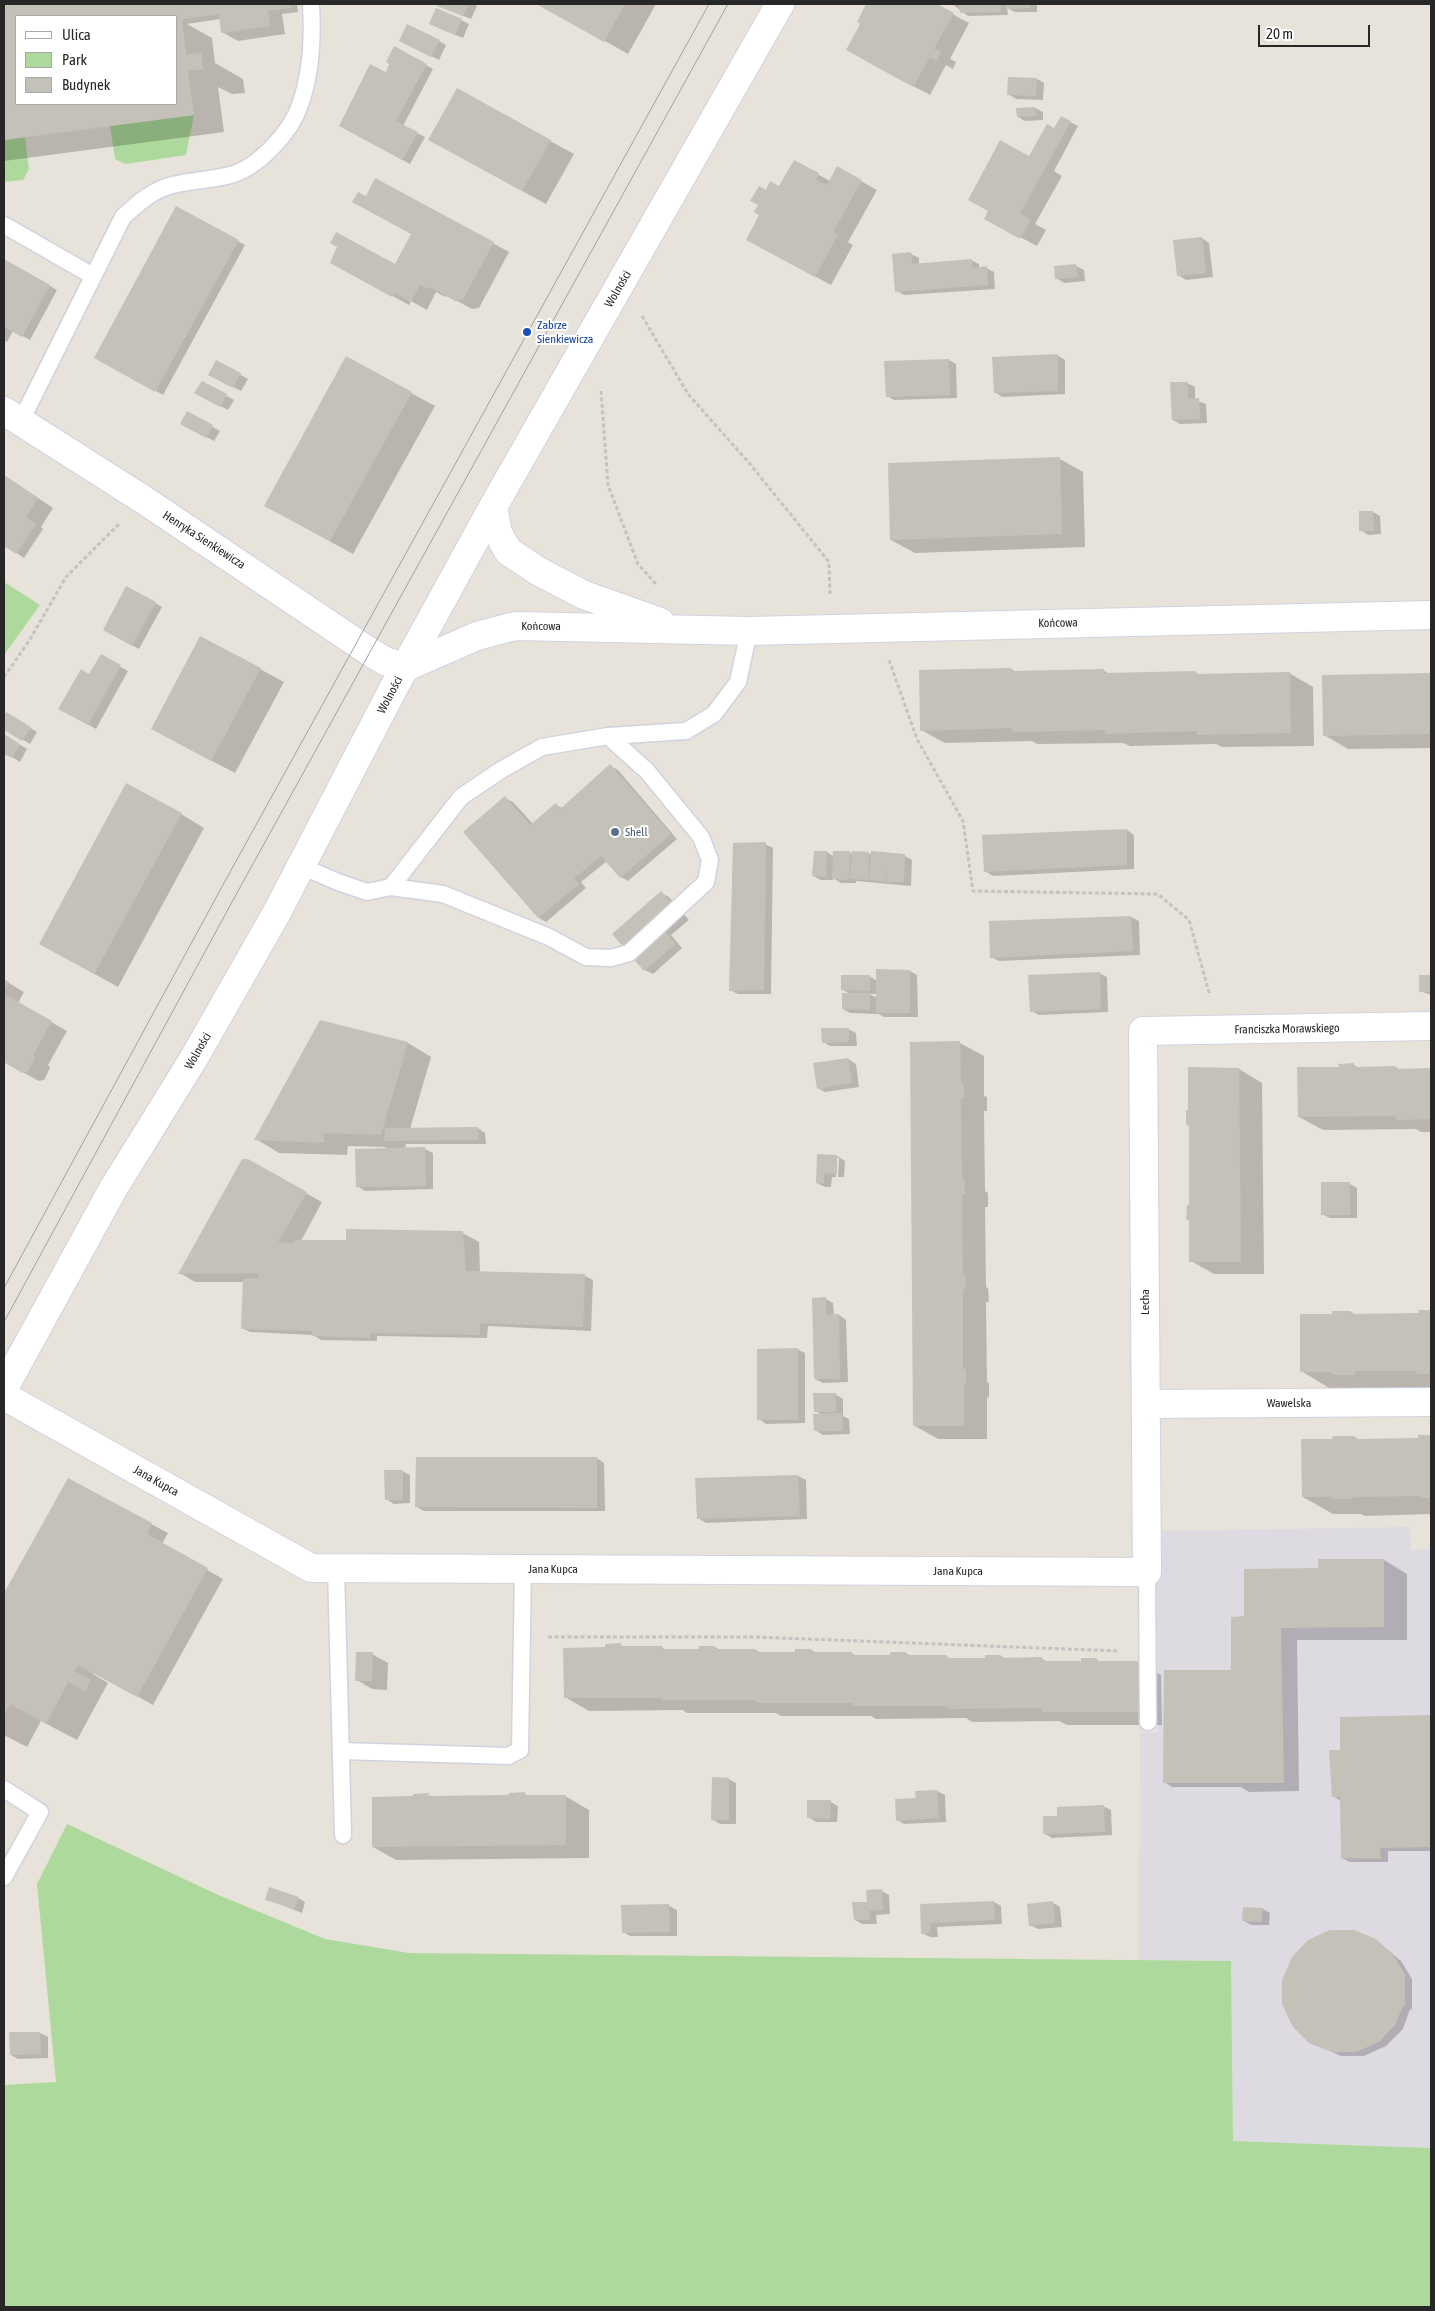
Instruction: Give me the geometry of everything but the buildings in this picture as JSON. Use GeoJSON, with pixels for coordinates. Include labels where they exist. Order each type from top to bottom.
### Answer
{"type":"FeatureCollection","features":[{"type":"Feature","properties":{"kind":"street","name":"Wolności"},"geometry":{"type":"LineString","coordinates":[[4,1388],[113,1189],[194,1058],[276,914],[404,668],[493,507],[779,5]]}},
{"type":"Feature","properties":{"kind":"street","name":"Henryka Sienkiewicza"},"geometry":{"type":"LineString","coordinates":[[12,417],[144,500],[370,652],[385,661],[404,668]]}},
{"type":"Feature","properties":{"kind":"street","name":"Końcowa"},"geometry":{"type":"LineString","coordinates":[[493,507],[498,533],[508,551],[530,566],[584,594],[685,631]]}},
{"type":"Feature","properties":{"kind":"street","name":"Końcowa"},"geometry":{"type":"LineString","coordinates":[[404,668],[477,636],[515,626],[749,631],[1431,615]]}},
{"type":"Feature","properties":{"kind":"street","name":"Franciszka Morawskiego"},"geometry":{"type":"LineString","coordinates":[[1143,1031],[1431,1026]]}},
{"type":"Feature","properties":{"kind":"street","name":"Lecha"},"geometry":{"type":"LineString","coordinates":[[1143,1031],[1147,1572]]}},
{"type":"Feature","properties":{"kind":"street","name":"Jana Kupca"},"geometry":{"type":"LineString","coordinates":[[4,1396],[311,1568],[1147,1572]]}},
{"type":"Feature","properties":{"kind":"street","name":"Wawelska"},"geometry":{"type":"LineString","coordinates":[[1146,1404],[1431,1402]]}},
{"type":"Feature","properties":{"kind":"lane"},"geometry":{"type":"LineString","coordinates":[[12,417],[94,276],[123,217],[140,201],[166,187],[231,175],[254,164],[278,142],[300,106],[311,52],[311,4]]}},
{"type":"Feature","properties":{"kind":"lane"},"geometry":{"type":"LineString","coordinates":[[4,226],[94,276]]}},
{"type":"Feature","properties":{"kind":"lane"},"geometry":{"type":"LineString","coordinates":[[391,887],[462,797],[500,770],[542,747],[608,736],[686,731],[714,714],[738,682],[749,631]]}},
{"type":"Feature","properties":{"kind":"lane"},"geometry":{"type":"LineString","coordinates":[[301,866],[367,892],[391,887],[443,894],[549,937],[586,957],[611,958],[628,953],[706,882],[710,860],[700,837],[689,822],[647,771],[608,736]]}},
{"type":"Feature","properties":{"kind":"lane"},"geometry":{"type":"LineString","coordinates":[[336,1568],[343,1835]]}},
{"type":"Feature","properties":{"kind":"lane"},"geometry":{"type":"LineString","coordinates":[[342,1751],[508,1756],[520,1750],[523,1569]]}},
{"type":"Feature","properties":{"kind":"lane"},"geometry":{"type":"LineString","coordinates":[[1147,1572],[1148,1722]]}},
{"type":"Feature","properties":{"kind":"lane"},"geometry":{"type":"LineString","coordinates":[[4,1789],[40,1812],[4,1877]]}},
{"type":"Feature","properties":{"kind":"path"},"geometry":{"type":"LineString","coordinates":[[642,316],[688,394],[750,464],[829,562],[830,600]]}},
{"type":"Feature","properties":{"kind":"path"},"geometry":{"type":"LineString","coordinates":[[601,390],[608,485],[638,564],[663,592]]}},
{"type":"Feature","properties":{"kind":"path"},"geometry":{"type":"LineString","coordinates":[[4,677],[29,641],[66,576],[144,500]]}},
{"type":"Feature","properties":{"kind":"path"},"geometry":{"type":"LineString","coordinates":[[877,627],[917,739],[963,821],[973,891],[1158,894],[1190,920],[1220,1030]]}},
{"type":"Feature","properties":{"kind":"path"},"geometry":{"type":"LineString","coordinates":[[522,1637],[756,1637],[1147,1652]]}},
{"type":"Feature","properties":{"kind":"shaded area"},"geometry":{"type":"Polygon","coordinates":[[[1410,1527],[1411,1550],[1431,1549],[1431,2148],[1233,2141],[1231,1961],[1139,1960],[1140,1733],[1158,1732],[1156,1531],[1410,1527]]]}},
{"type":"Feature","properties":{"kind":"green space"},"geometry":{"type":"Polygon","coordinates":[[[194,115],[186,155],[126,164],[115,159],[110,126],[194,115]]]}},
{"type":"Feature","properties":{"kind":"green space"},"geometry":{"type":"Polygon","coordinates":[[[25,137],[29,169],[23,180],[4,182],[4,140],[25,137]]]}},
{"type":"Feature","properties":{"kind":"green space"},"geometry":{"type":"Polygon","coordinates":[[[4,582],[40,605],[4,655],[4,582]]]}},
{"type":"Feature","properties":{"kind":"green space"},"geometry":{"type":"Polygon","coordinates":[[[67,1824],[216,1894],[325,1939],[409,1953],[1231,1961],[1233,2141],[1431,2148],[1431,2307],[4,2307],[4,2085],[56,2082],[37,1884],[67,1824]]]}},
{"type":"Feature","properties":{"kind":"tram line"},"geometry":{"type":"LineString","coordinates":[[4,1288],[224,883],[709,4]]}},
{"type":"Feature","properties":{"kind":"tram line"},"geometry":{"type":"LineString","coordinates":[[4,1322],[238,891],[728,4]]}},
{"type":"Feature","properties":{"kind":"place","name":"Zabrze Sienkiewicza"},"geometry":{"type":"Point","coordinates":[527,332]}},
{"type":"Feature","properties":{"kind":"place","name":"Shell"},"geometry":{"type":"Point","coordinates":[615,832]}}]}
